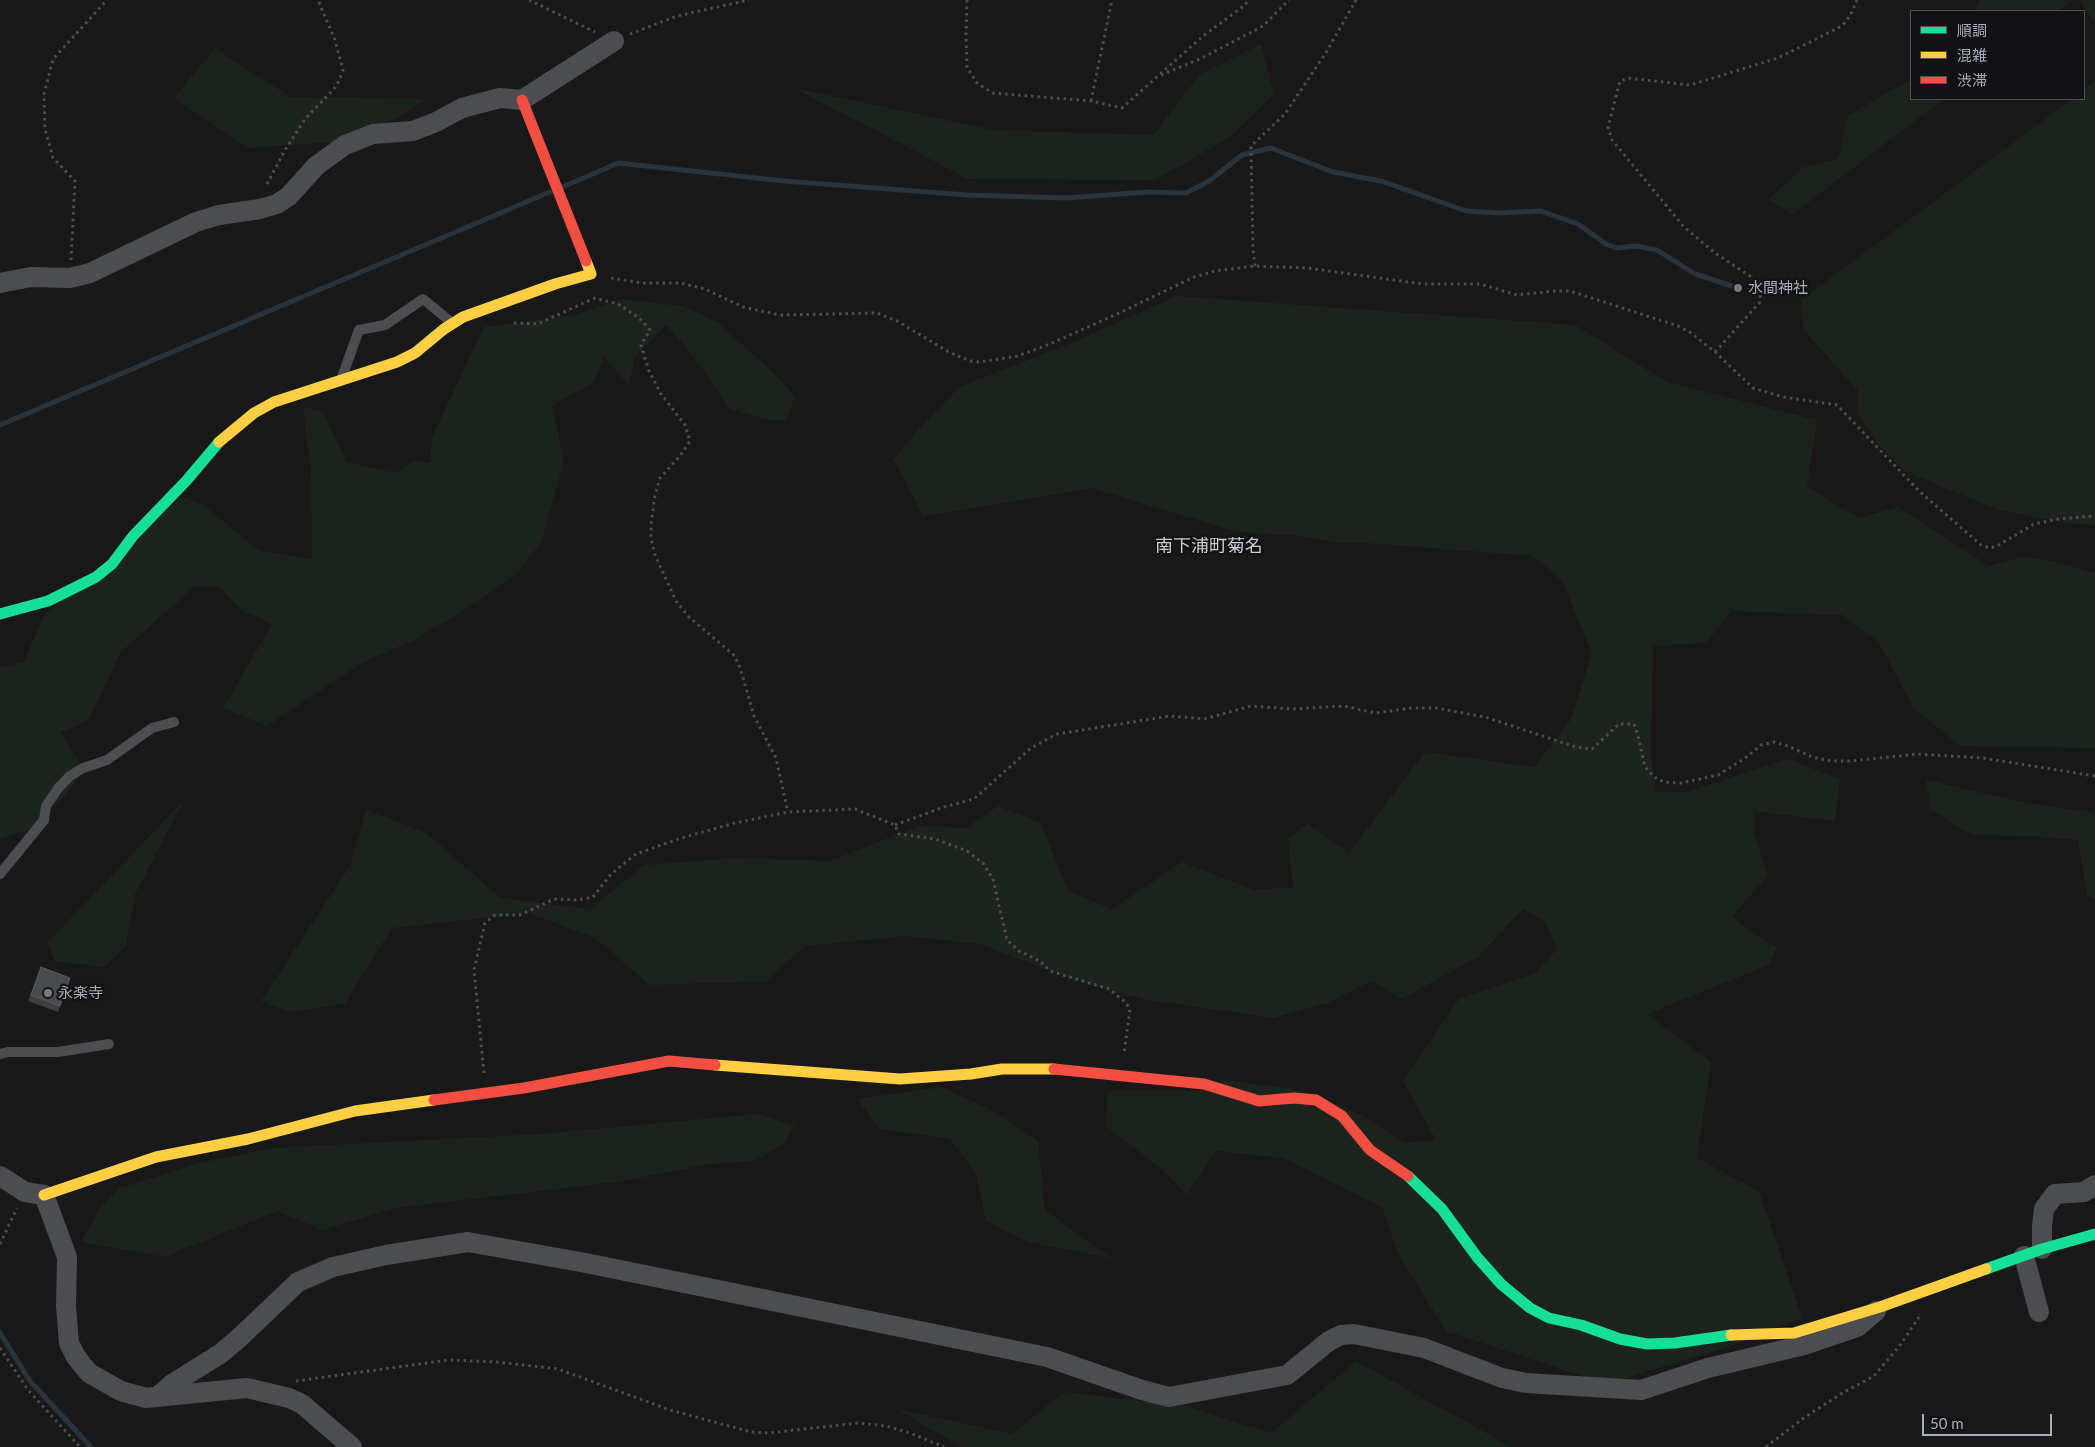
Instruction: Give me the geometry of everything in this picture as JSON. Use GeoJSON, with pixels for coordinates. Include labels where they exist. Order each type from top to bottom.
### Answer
{"type":"FeatureCollection","features":[{"type":"Feature","properties":{"kind":"street"},"geometry":{"type":"LineString","coordinates":[[0,283],[31,277],[70,278],[90,273],[196,222],[219,215],[260,209],[277,204],[289,196],[316,166],[345,145],[373,134],[413,130],[436,122],[471,105],[500,98],[522,100],[614,41]]}},
{"type":"Feature","properties":{"kind":"street"},"geometry":{"type":"LineString","coordinates":[[0,614],[48,601],[96,577],[112,564],[133,536],[236,426],[254,413],[274,402],[415,353],[452,323],[463,317],[511,299],[591,274],[522,100]]}},
{"type":"Feature","properties":{"kind":"street"},"geometry":{"type":"LineString","coordinates":[[35,1194],[156,1157],[248,1139],[356,1111],[562,1081],[669,1061],[900,1079],[943,1077],[1002,1069],[1029,1068],[1204,1084],[1260,1101],[1294,1098],[1316,1100],[1342,1116],[1370,1150],[1410,1177],[1442,1209],[1477,1257],[1501,1284],[1530,1308],[1549,1318],[1581,1325],[1620,1339],[1661,1345],[1724,1335],[1794,1333],[1880,1307],[2033,1252],[2095,1234]]}},
{"type":"Feature","properties":{"kind":"street"},"geometry":{"type":"LineString","coordinates":[[0,1176],[35,1194],[67,1257],[67,1326],[69,1343],[76,1357],[89,1373],[121,1391],[146,1398],[247,1388],[289,1398],[302,1404],[352,1447]]}},
{"type":"Feature","properties":{"kind":"street"},"geometry":{"type":"LineString","coordinates":[[2039,1312],[2033,1252],[2042,1226],[2044,1209],[2055,1194],[2084,1192],[2095,1185]]}},
{"type":"Feature","properties":{"kind":"street"},"geometry":{"type":"LineString","coordinates":[[157,1397],[172,1384],[220,1354],[298,1282],[342,1265],[386,1255],[468,1242],[586,1263],[1046,1356],[1142,1390],[1169,1397],[1287,1375],[1329,1341],[1341,1335],[1354,1334],[1424,1348],[1502,1378],[1526,1383],[1641,1390],[1708,1368],[1804,1345],[1857,1327],[1880,1307]]}},
{"type":"Feature","properties":{"kind":"lane"},"geometry":{"type":"LineString","coordinates":[[341,380],[359,330],[385,325],[423,299],[452,323]]}},
{"type":"Feature","properties":{"kind":"lane"},"geometry":{"type":"LineString","coordinates":[[0,874],[44,820],[46,806],[59,786],[70,776],[83,768],[107,760],[152,728],[174,722]]}},
{"type":"Feature","properties":{"kind":"lane"},"geometry":{"type":"LineString","coordinates":[[0,1054],[8,1052],[58,1052],[109,1044]]}},
{"type":"Feature","properties":{"kind":"path"},"geometry":{"type":"LineString","coordinates":[[70,278],[75,181],[53,158],[45,129],[44,94],[53,59],[107,0]]}},
{"type":"Feature","properties":{"kind":"path"},"geometry":{"type":"LineString","coordinates":[[267,184],[285,150],[305,119],[333,90],[339,81],[342,70],[335,40],[318,0]]}},
{"type":"Feature","properties":{"kind":"path"},"geometry":{"type":"LineString","coordinates":[[529,0],[614,41],[677,16],[749,0]]}},
{"type":"Feature","properties":{"kind":"path"},"geometry":{"type":"LineString","coordinates":[[967,0],[967,67],[976,82],[993,93],[1091,102],[1122,108],[1203,36],[1248,0]]}},
{"type":"Feature","properties":{"kind":"path"},"geometry":{"type":"LineString","coordinates":[[1091,102],[1112,0]]}},
{"type":"Feature","properties":{"kind":"path"},"geometry":{"type":"LineString","coordinates":[[1158,76],[1202,58],[1263,26],[1289,0]]}},
{"type":"Feature","properties":{"kind":"path"},"geometry":{"type":"LineString","coordinates":[[1255,266],[1251,146],[1285,114],[1327,51],[1356,0]]}},
{"type":"Feature","properties":{"kind":"path"},"geometry":{"type":"LineString","coordinates":[[1715,352],[1760,302],[1761,285],[1715,253],[1684,227],[1612,140],[1608,127],[1620,81],[1628,78],[1690,84],[1778,58],[1842,26],[1850,16],[1857,0]]}},
{"type":"Feature","properties":{"kind":"path"},"geometry":{"type":"LineString","coordinates":[[591,274],[643,283],[680,283],[705,289],[743,307],[780,315],[878,313],[897,321],[949,352],[970,361],[980,362],[1017,356],[1045,346],[1194,277],[1215,271],[1255,266],[1306,268],[1422,284],[1480,284],[1517,295],[1570,291],[1664,320],[1691,334],[1715,352],[1753,388],[1783,397],[1837,405],[1919,491],[1982,545],[1990,548],[1997,546],[2034,524],[2059,519],[2095,516]]}},
{"type":"Feature","properties":{"kind":"path"},"geometry":{"type":"LineString","coordinates":[[512,322],[537,324],[595,298],[618,304],[639,318],[650,330],[641,345],[649,371],[661,394],[686,425],[690,441],[680,456],[660,478],[650,525],[655,555],[676,600],[689,616],[735,656],[742,671],[754,716],[776,758],[788,812]]}},
{"type":"Feature","properties":{"kind":"path"},"geometry":{"type":"LineString","coordinates":[[486,1093],[474,970],[485,923],[495,915],[520,914],[554,899],[578,900],[593,897],[611,874],[636,854],[681,838],[735,823],[788,812],[855,809],[895,825],[944,807],[974,799],[1030,748],[1057,734],[1170,716],[1204,719],[1250,706],[1292,709],[1344,706],[1375,713],[1412,708],[1436,708],[1485,718],[1576,747],[1592,749],[1619,724],[1634,724],[1646,767],[1654,778],[1664,782],[1681,783],[1718,775],[1744,759],[1761,745],[1774,742],[1812,757],[1831,761],[1851,762],[1917,754],[1982,758],[2095,776]]}},
{"type":"Feature","properties":{"kind":"path"},"geometry":{"type":"LineString","coordinates":[[895,825],[899,834],[935,839],[966,851],[983,863],[993,879],[1007,940],[1019,952],[1040,961],[1050,971],[1109,989],[1124,1001],[1130,1009],[1121,1076]]}},
{"type":"Feature","properties":{"kind":"path"},"geometry":{"type":"LineString","coordinates":[[0,1244],[35,1194]]}},
{"type":"Feature","properties":{"kind":"path"},"geometry":{"type":"LineString","coordinates":[[1766,1447],[1805,1417],[1844,1392],[1874,1376],[1901,1344],[1921,1315]]}},
{"type":"Feature","properties":{"kind":"path"},"geometry":{"type":"LineString","coordinates":[[0,1348],[28,1390],[80,1447]]}},
{"type":"Feature","properties":{"kind":"path"},"geometry":{"type":"LineString","coordinates":[[294,1381],[449,1360],[497,1362],[558,1369],[670,1410],[752,1432],[769,1433],[858,1423],[886,1426],[910,1433],[944,1447]]}},
{"type":"Feature","properties":{"kind":"shaded area"},"geometry":{"type":"Polygon","coordinates":[[[1979,0],[2073,0],[2059,10],[1975,10],[1979,0]]]}},
{"type":"Feature","properties":{"kind":"shaded area"},"geometry":{"type":"Polygon","coordinates":[[[2080,0],[2095,0],[2095,24],[2080,0]]]}},
{"type":"Feature","properties":{"kind":"shaded area"},"geometry":{"type":"Polygon","coordinates":[[[1261,44],[1274,94],[1230,137],[1156,180],[968,179],[794,88],[994,130],[1153,135],[1200,74],[1261,44]]]}},
{"type":"Feature","properties":{"kind":"shaded area"},"geometry":{"type":"Polygon","coordinates":[[[216,47],[226,56],[291,97],[427,99],[393,120],[336,142],[248,148],[174,98],[216,47]]]}},
{"type":"Feature","properties":{"kind":"shaded area"},"geometry":{"type":"Polygon","coordinates":[[[2095,80],[2095,525],[2064,523],[1997,509],[1906,472],[1878,444],[1858,413],[1858,391],[1803,329],[1802,299],[2071,100],[2085,100],[2085,89],[2095,80]]]}},
{"type":"Feature","properties":{"kind":"shaded area"},"geometry":{"type":"Polygon","coordinates":[[[1910,81],[1910,100],[1943,100],[1793,214],[1768,200],[1802,168],[1838,159],[1848,115],[1910,81]]]}},
{"type":"Feature","properties":{"kind":"shaded area"},"geometry":{"type":"Polygon","coordinates":[[[1176,296],[1575,325],[1667,382],[1817,420],[1807,487],[1859,518],[1898,507],[1989,566],[2023,557],[2051,561],[2095,573],[2095,748],[1961,746],[1914,709],[1879,643],[1843,615],[1731,611],[1706,643],[1653,646],[1651,752],[1656,792],[1687,792],[1788,759],[1840,779],[1835,821],[1754,811],[1754,832],[1768,876],[1732,916],[1752,933],[1777,947],[1769,965],[1647,1014],[1711,1062],[1697,1158],[1759,1191],[1802,1318],[1732,1346],[1606,1384],[1446,1331],[1399,1256],[1382,1207],[1283,1158],[1216,1151],[1187,1195],[1166,1173],[1106,1126],[1108,1091],[1198,1091],[1226,1080],[1301,1090],[1370,1119],[1404,1143],[1436,1140],[1403,1081],[1459,999],[1535,973],[1557,949],[1546,923],[1523,909],[1478,957],[1401,999],[1373,980],[1327,1003],[1273,1018],[1143,999],[1083,983],[980,944],[905,936],[805,946],[766,981],[650,985],[595,938],[529,913],[392,928],[345,1003],[289,1012],[261,1001],[350,866],[366,810],[425,832],[501,898],[589,909],[645,865],[734,858],[830,861],[919,826],[966,828],[998,806],[1041,823],[1068,891],[1112,909],[1182,862],[1254,890],[1293,887],[1288,839],[1307,823],[1349,853],[1425,752],[1534,767],[1571,719],[1592,653],[1562,581],[1533,556],[1334,542],[1303,536],[1238,532],[1091,488],[923,516],[894,459],[917,431],[959,387],[1074,342],[1176,296]]]}},
{"type":"Feature","properties":{"kind":"shaded area"},"geometry":{"type":"Polygon","coordinates":[[[621,299],[682,306],[717,322],[773,372],[795,397],[786,420],[771,421],[728,408],[710,379],[686,347],[666,325],[635,357],[629,385],[604,357],[594,382],[552,406],[564,461],[541,543],[516,574],[476,603],[412,641],[362,663],[267,726],[223,708],[272,624],[241,610],[218,586],[194,587],[121,652],[88,721],[60,732],[78,760],[79,777],[63,798],[29,830],[0,839],[0,667],[24,662],[44,615],[183,497],[204,505],[259,551],[312,559],[311,475],[303,407],[323,412],[347,462],[395,473],[415,460],[430,463],[432,437],[484,327],[574,315],[621,299]]]}},
{"type":"Feature","properties":{"kind":"shaded area"},"geometry":{"type":"Polygon","coordinates":[[[1926,780],[2026,803],[2092,812],[2095,816],[2095,899],[2087,895],[2078,840],[2031,836],[1972,835],[1931,810],[1926,780]]]}},
{"type":"Feature","properties":{"kind":"shaded area"},"geometry":{"type":"Polygon","coordinates":[[[184,800],[135,894],[126,946],[104,967],[54,961],[48,942],[184,800]]]}},
{"type":"Feature","properties":{"kind":"shaded area"},"geometry":{"type":"Polygon","coordinates":[[[942,1087],[996,1112],[1038,1141],[1045,1210],[1111,1258],[1029,1242],[986,1221],[976,1173],[949,1138],[879,1129],[857,1099],[942,1087]]]}},
{"type":"Feature","properties":{"kind":"shaded area"},"geometry":{"type":"Polygon","coordinates":[[[758,1114],[794,1125],[784,1144],[754,1161],[710,1164],[616,1182],[396,1208],[322,1230],[278,1211],[164,1257],[81,1242],[99,1209],[120,1188],[199,1163],[273,1148],[540,1134],[758,1114]]]}},
{"type":"Feature","properties":{"kind":"shaded area"},"geometry":{"type":"Polygon","coordinates":[[[1356,1361],[1512,1447],[962,1447],[897,1409],[1012,1434],[1064,1392],[1185,1406],[1271,1433],[1356,1361]]]}},
{"type":"Feature","properties":{"kind":"building","name":"永楽寺"},"geometry":{"type":"Polygon","coordinates":[[[41,967],[70,978],[60,1006],[31,995],[41,967]]]}},
{"type":"Feature","properties":{"kind":"waterway"},"geometry":{"type":"LineString","coordinates":[[565,186],[618,163],[784,181],[967,195],[1066,198],[1148,192],[1186,193],[1209,181],[1242,155],[1271,148],[1333,172],[1381,181],[1466,211],[1498,213],[1541,211],[1578,224],[1606,244],[1616,248],[1636,246],[1657,250],[1695,274],[1738,288]]}},
{"type":"Feature","properties":{"kind":"waterway"},"geometry":{"type":"LineString","coordinates":[[0,425],[550,192]]}},
{"type":"Feature","properties":{"kind":"waterway"},"geometry":{"type":"LineString","coordinates":[[0,1333],[30,1381],[91,1447]]}},
{"type":"Feature","properties":{"kind":"traffic: fast"},"geometry":{"type":"LineString","coordinates":[[0,614],[48,601],[96,577],[112,564],[133,536],[187,480],[219,442]]}},
{"type":"Feature","properties":{"kind":"traffic: fast"},"geometry":{"type":"LineString","coordinates":[[1408,1176],[1442,1209],[1477,1257],[1501,1284],[1530,1308],[1549,1318],[1581,1325],[1620,1339],[1647,1344],[1675,1343],[1731,1335]]}},
{"type":"Feature","properties":{"kind":"traffic: fast"},"geometry":{"type":"LineString","coordinates":[[1986,1269],[2042,1249],[2095,1234]]}},
{"type":"Feature","properties":{"kind":"traffic: slow"},"geometry":{"type":"LineString","coordinates":[[219,442],[254,413],[274,402],[397,362],[415,353],[444,329],[463,317],[555,284],[591,274],[586,261]]}},
{"type":"Feature","properties":{"kind":"traffic: slow"},"geometry":{"type":"LineString","coordinates":[[715,1065],[900,1079],[971,1074],[1002,1069],[1054,1069]]}},
{"type":"Feature","properties":{"kind":"traffic: slow"},"geometry":{"type":"LineString","coordinates":[[44,1195],[156,1157],[248,1139],[355,1111],[434,1100]]}},
{"type":"Feature","properties":{"kind":"traffic: slow"},"geometry":{"type":"LineString","coordinates":[[1731,1335],[1794,1333],[1880,1307],[1986,1269]]}},
{"type":"Feature","properties":{"kind":"traffic: jam"},"geometry":{"type":"LineString","coordinates":[[522,100],[586,261]]}},
{"type":"Feature","properties":{"kind":"traffic: jam"},"geometry":{"type":"LineString","coordinates":[[434,1100],[524,1088],[669,1061],[715,1065]]}},
{"type":"Feature","properties":{"kind":"traffic: jam"},"geometry":{"type":"LineString","coordinates":[[1054,1069],[1204,1084],[1259,1101],[1294,1098],[1316,1100],[1342,1116],[1370,1150],[1408,1176]]}},
{"type":"Feature","properties":{"kind":"place","name":"水間神社"},"geometry":{"type":"Point","coordinates":[1738,288]}},
{"type":"Feature","properties":{"kind":"place","name":"永楽寺"},"geometry":{"type":"Point","coordinates":[48,993]}},
{"type":"Feature","properties":{"kind":"district","name":"南下浦町菊名"},"geometry":{"type":"Point","coordinates":[1209,546]}}]}
